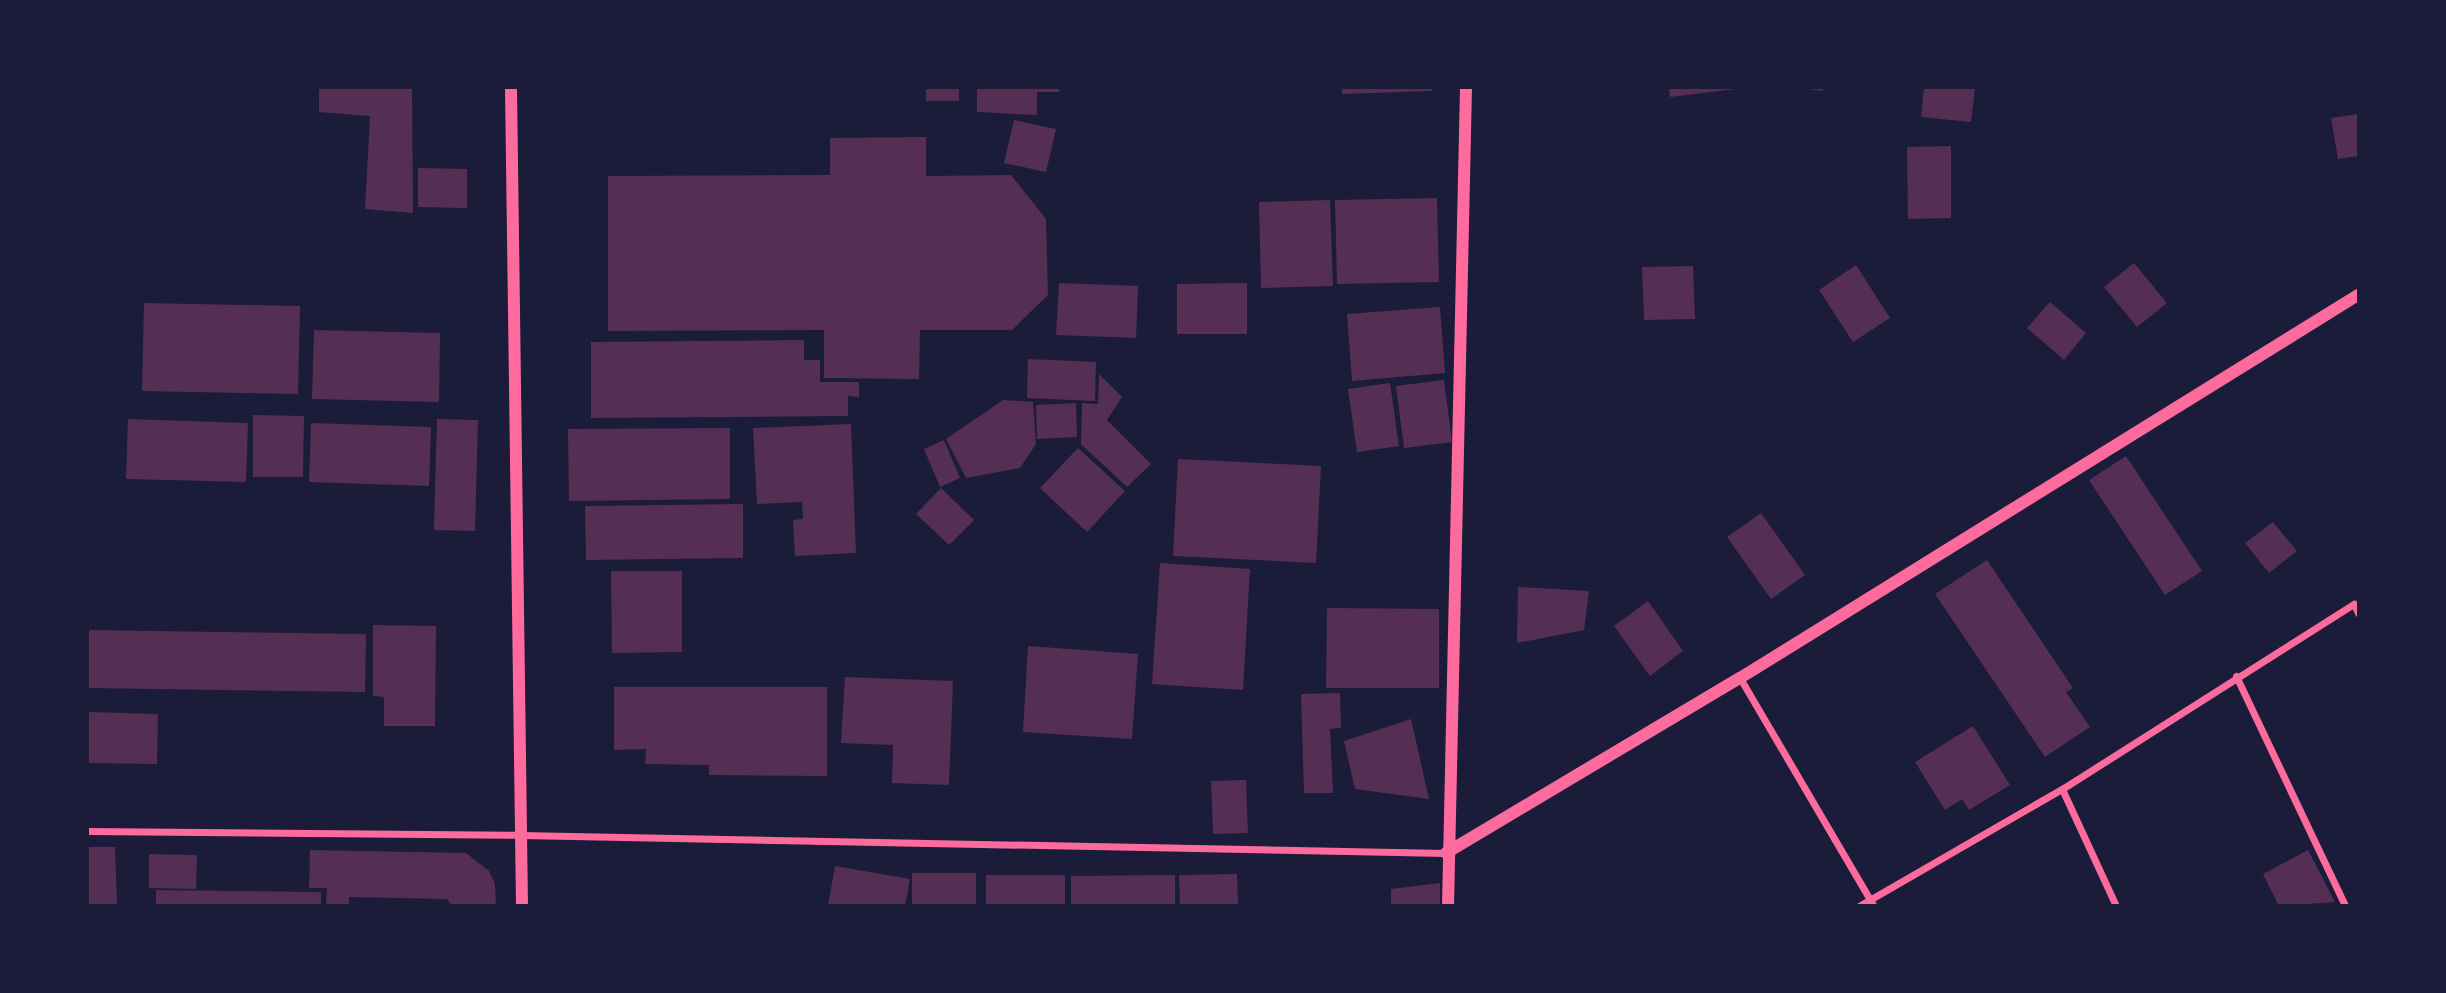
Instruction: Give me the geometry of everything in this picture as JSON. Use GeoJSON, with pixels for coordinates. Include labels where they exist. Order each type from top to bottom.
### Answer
{"type":"FeatureCollection","features":[{"type":"Feature","properties":{"kind":"street"},"geometry":{"type":"LineString","coordinates":[[512,88],[522,905]]}},
{"type":"Feature","properties":{"kind":"street"},"geometry":{"type":"LineString","coordinates":[[1448,905],[1446,853],[1466,88]]}},
{"type":"Feature","properties":{"kind":"street"},"geometry":{"type":"LineString","coordinates":[[88,831],[520,835],[1446,853],[1740,678],[2358,295]]}},
{"type":"Feature","properties":{"kind":"street"},"geometry":{"type":"LineString","coordinates":[[1859,905],[1872,902],[2062,789],[2236,676],[2354,604],[2358,613]]}},
{"type":"Feature","properties":{"kind":"street"},"geometry":{"type":"LineString","coordinates":[[2236,676],[2345,905]]}},
{"type":"Feature","properties":{"kind":"street"},"geometry":{"type":"LineString","coordinates":[[1740,678],[1872,902]]}},
{"type":"Feature","properties":{"kind":"street"},"geometry":{"type":"LineString","coordinates":[[2062,789],[2116,905]]}},
{"type":"Feature","properties":{"kind":"building"},"geometry":{"type":"Polygon","coordinates":[[[319,88],[412,88],[413,213],[365,209],[370,116],[319,112],[319,88]]]}},
{"type":"Feature","properties":{"kind":"building"},"geometry":{"type":"Polygon","coordinates":[[[926,88],[959,88],[959,101],[926,101],[926,88]]]}},
{"type":"Feature","properties":{"kind":"building"},"geometry":{"type":"Polygon","coordinates":[[[977,88],[1059,88],[1059,92],[1037,92],[1037,115],[977,112],[977,88]]]}},
{"type":"Feature","properties":{"kind":"building"},"geometry":{"type":"Polygon","coordinates":[[[1342,88],[1432,88],[1432,91],[1342,94],[1342,88]]]}},
{"type":"Feature","properties":{"kind":"building"},"geometry":{"type":"Polygon","coordinates":[[[1669,88],[1736,88],[1736,89],[1670,97],[1669,88]]]}},
{"type":"Feature","properties":{"kind":"building"},"geometry":{"type":"Polygon","coordinates":[[[1802,88],[1823,88],[1823,91],[1802,88]]]}},
{"type":"Feature","properties":{"kind":"building"},"geometry":{"type":"Polygon","coordinates":[[[1924,88],[1975,88],[1971,122],[1921,117],[1924,88]]]}},
{"type":"Feature","properties":{"kind":"building"},"geometry":{"type":"Polygon","coordinates":[[[2358,114],[2358,156],[2338,159],[2331,118],[2358,114]]]}},
{"type":"Feature","properties":{"kind":"building"},"geometry":{"type":"Polygon","coordinates":[[[1014,120],[1056,129],[1046,172],[1004,163],[1014,120]]]}},
{"type":"Feature","properties":{"kind":"building"},"geometry":{"type":"Polygon","coordinates":[[[926,137],[926,176],[1011,175],[1046,219],[1048,295],[1012,330],[920,330],[919,379],[824,378],[824,330],[608,331],[608,176],[830,175],[830,138],[926,137]]]}},
{"type":"Feature","properties":{"kind":"building"},"geometry":{"type":"Polygon","coordinates":[[[1951,146],[1951,218],[1908,219],[1907,147],[1951,146]]]}},
{"type":"Feature","properties":{"kind":"building"},"geometry":{"type":"Polygon","coordinates":[[[418,168],[467,169],[467,208],[418,207],[418,168]]]}},
{"type":"Feature","properties":{"kind":"building"},"geometry":{"type":"Polygon","coordinates":[[[1437,198],[1439,282],[1337,284],[1335,200],[1437,198]]]}},
{"type":"Feature","properties":{"kind":"building"},"geometry":{"type":"Polygon","coordinates":[[[1330,200],[1333,286],[1261,288],[1259,202],[1330,200]]]}},
{"type":"Feature","properties":{"kind":"building"},"geometry":{"type":"Polygon","coordinates":[[[2134,263],[2167,303],[2137,327],[2104,287],[2134,263]]]}},
{"type":"Feature","properties":{"kind":"building"},"geometry":{"type":"Polygon","coordinates":[[[1856,265],[1890,318],[1853,342],[1819,290],[1856,265]]]}},
{"type":"Feature","properties":{"kind":"building"},"geometry":{"type":"Polygon","coordinates":[[[1693,266],[1695,319],[1644,320],[1642,267],[1693,266]]]}},
{"type":"Feature","properties":{"kind":"building"},"geometry":{"type":"Polygon","coordinates":[[[1059,283],[1138,286],[1136,338],[1056,335],[1059,283]]]}},
{"type":"Feature","properties":{"kind":"building"},"geometry":{"type":"Polygon","coordinates":[[[1247,283],[1247,334],[1177,334],[1177,284],[1247,283]]]}},
{"type":"Feature","properties":{"kind":"building"},"geometry":{"type":"Polygon","coordinates":[[[2050,302],[2086,333],[2064,360],[2027,328],[2050,302]]]}},
{"type":"Feature","properties":{"kind":"building"},"geometry":{"type":"Polygon","coordinates":[[[144,303],[300,306],[298,394],[142,391],[144,303]]]}},
{"type":"Feature","properties":{"kind":"building"},"geometry":{"type":"Polygon","coordinates":[[[1440,307],[1445,373],[1352,381],[1347,314],[1440,307]]]}},
{"type":"Feature","properties":{"kind":"building"},"geometry":{"type":"Polygon","coordinates":[[[314,330],[440,333],[439,402],[312,399],[314,330]]]}},
{"type":"Feature","properties":{"kind":"building"},"geometry":{"type":"Polygon","coordinates":[[[804,340],[804,360],[820,360],[820,382],[859,382],[859,397],[848,396],[848,416],[591,418],[591,342],[804,340]]]}},
{"type":"Feature","properties":{"kind":"building"},"geometry":{"type":"Polygon","coordinates":[[[1028,359],[1096,362],[1095,401],[1027,398],[1028,359]]]}},
{"type":"Feature","properties":{"kind":"building"},"geometry":{"type":"Polygon","coordinates":[[[1099,374],[1122,397],[1107,420],[1151,464],[1127,487],[1081,444],[1082,403],[1098,404],[1099,374]]]}},
{"type":"Feature","properties":{"kind":"building"},"geometry":{"type":"Polygon","coordinates":[[[1444,380],[1452,442],[1404,448],[1396,386],[1444,380]]]}},
{"type":"Feature","properties":{"kind":"building"},"geometry":{"type":"Polygon","coordinates":[[[1390,383],[1399,446],[1357,452],[1348,389],[1390,383]]]}},
{"type":"Feature","properties":{"kind":"building"},"geometry":{"type":"Polygon","coordinates":[[[1003,400],[1033,402],[1036,444],[1020,468],[966,478],[946,439],[1003,400]]]}},
{"type":"Feature","properties":{"kind":"building"},"geometry":{"type":"Polygon","coordinates":[[[1076,403],[1077,437],[1037,439],[1036,405],[1076,403]]]}},
{"type":"Feature","properties":{"kind":"building"},"geometry":{"type":"Polygon","coordinates":[[[253,415],[304,416],[303,477],[253,477],[253,415]]]}},
{"type":"Feature","properties":{"kind":"building"},"geometry":{"type":"Polygon","coordinates":[[[128,419],[248,423],[246,482],[126,479],[128,419]]]}},
{"type":"Feature","properties":{"kind":"building"},"geometry":{"type":"Polygon","coordinates":[[[437,419],[478,420],[475,531],[434,530],[437,419]]]}},
{"type":"Feature","properties":{"kind":"building"},"geometry":{"type":"Polygon","coordinates":[[[311,423],[431,427],[429,486],[309,482],[311,423]]]}},
{"type":"Feature","properties":{"kind":"building"},"geometry":{"type":"Polygon","coordinates":[[[851,424],[856,553],[795,556],[793,520],[803,519],[802,502],[757,504],[753,428],[851,424]]]}},
{"type":"Feature","properties":{"kind":"building"},"geometry":{"type":"Polygon","coordinates":[[[730,428],[730,499],[569,501],[568,429],[730,428]]]}},
{"type":"Feature","properties":{"kind":"building"},"geometry":{"type":"Polygon","coordinates":[[[944,440],[960,478],[940,487],[924,449],[944,440]]]}},
{"type":"Feature","properties":{"kind":"building"},"geometry":{"type":"Polygon","coordinates":[[[1078,448],[1125,491],[1087,532],[1040,488],[1078,448]]]}},
{"type":"Feature","properties":{"kind":"building"},"geometry":{"type":"Polygon","coordinates":[[[2126,456],[2202,571],[2165,595],[2089,480],[2126,456]]]}},
{"type":"Feature","properties":{"kind":"building"},"geometry":{"type":"Polygon","coordinates":[[[1178,459],[1321,466],[1316,563],[1173,556],[1178,459]]]}},
{"type":"Feature","properties":{"kind":"building"},"geometry":{"type":"Polygon","coordinates":[[[941,488],[974,520],[949,545],[916,514],[941,488]]]}},
{"type":"Feature","properties":{"kind":"building"},"geometry":{"type":"Polygon","coordinates":[[[743,504],[743,558],[586,560],[585,506],[743,504]]]}},
{"type":"Feature","properties":{"kind":"building"},"geometry":{"type":"Polygon","coordinates":[[[1761,513],[1805,575],[1771,599],[1727,537],[1761,513]]]}},
{"type":"Feature","properties":{"kind":"building"},"geometry":{"type":"Polygon","coordinates":[[[2273,522],[2297,551],[2269,573],[2245,543],[2273,522]]]}},
{"type":"Feature","properties":{"kind":"building"},"geometry":{"type":"Polygon","coordinates":[[[1987,560],[2073,688],[2066,692],[2090,727],[2045,757],[1935,594],[1987,560]]]}},
{"type":"Feature","properties":{"kind":"building"},"geometry":{"type":"Polygon","coordinates":[[[1160,563],[1250,569],[1243,690],[1152,684],[1160,563]]]}},
{"type":"Feature","properties":{"kind":"building"},"geometry":{"type":"Polygon","coordinates":[[[611,571],[682,571],[682,652],[612,653],[611,571]]]}},
{"type":"Feature","properties":{"kind":"building"},"geometry":{"type":"Polygon","coordinates":[[[1518,587],[1589,591],[1584,630],[1517,643],[1518,587]]]}},
{"type":"Feature","properties":{"kind":"building"},"geometry":{"type":"Polygon","coordinates":[[[1648,601],[1683,651],[1650,676],[1614,626],[1648,601]]]}},
{"type":"Feature","properties":{"kind":"building"},"geometry":{"type":"Polygon","coordinates":[[[1327,608],[1439,609],[1439,688],[1326,688],[1327,608]]]}},
{"type":"Feature","properties":{"kind":"building"},"geometry":{"type":"Polygon","coordinates":[[[373,625],[436,626],[435,726],[384,726],[384,697],[373,696],[373,625]]]}},
{"type":"Feature","properties":{"kind":"building"},"geometry":{"type":"Polygon","coordinates":[[[88,630],[366,634],[365,692],[88,688],[88,630]]]}},
{"type":"Feature","properties":{"kind":"building"},"geometry":{"type":"Polygon","coordinates":[[[1028,646],[1138,654],[1132,739],[1023,732],[1028,646]]]}},
{"type":"Feature","properties":{"kind":"building"},"geometry":{"type":"Polygon","coordinates":[[[845,677],[953,681],[949,785],[892,783],[893,745],[841,743],[845,677]]]}},
{"type":"Feature","properties":{"kind":"building"},"geometry":{"type":"Polygon","coordinates":[[[614,687],[827,687],[827,776],[709,775],[709,765],[645,764],[646,749],[614,750],[614,687]]]}},
{"type":"Feature","properties":{"kind":"building"},"geometry":{"type":"Polygon","coordinates":[[[1340,693],[1341,728],[1330,729],[1333,793],[1304,793],[1301,694],[1340,693]]]}},
{"type":"Feature","properties":{"kind":"building"},"geometry":{"type":"Polygon","coordinates":[[[88,712],[158,714],[157,764],[88,763],[88,712]]]}},
{"type":"Feature","properties":{"kind":"building"},"geometry":{"type":"Polygon","coordinates":[[[1411,719],[1429,799],[1355,789],[1344,741],[1411,719]]]}},
{"type":"Feature","properties":{"kind":"building"},"geometry":{"type":"Polygon","coordinates":[[[1973,726],[2010,785],[1969,810],[1962,799],[1945,810],[1915,762],[1973,726]]]}},
{"type":"Feature","properties":{"kind":"building"},"geometry":{"type":"Polygon","coordinates":[[[1246,780],[1248,833],[1213,834],[1211,781],[1246,780]]]}},
{"type":"Feature","properties":{"kind":"building"},"geometry":{"type":"Polygon","coordinates":[[[88,847],[115,847],[117,906],[88,906],[88,847]]]}},
{"type":"Feature","properties":{"kind":"building"},"geometry":{"type":"Polygon","coordinates":[[[310,850],[466,853],[489,871],[495,884],[496,906],[452,906],[447,899],[349,897],[349,906],[326,906],[327,888],[309,888],[310,850]]]}},
{"type":"Feature","properties":{"kind":"building"},"geometry":{"type":"Polygon","coordinates":[[[2308,850],[2335,902],[2279,906],[2263,874],[2308,850]]]}},
{"type":"Feature","properties":{"kind":"building"},"geometry":{"type":"Polygon","coordinates":[[[149,854],[197,855],[196,889],[149,888],[149,854]]]}},
{"type":"Feature","properties":{"kind":"building"},"geometry":{"type":"Polygon","coordinates":[[[835,866],[910,879],[905,906],[828,906],[835,866]]]}},
{"type":"Feature","properties":{"kind":"building"},"geometry":{"type":"Polygon","coordinates":[[[912,873],[976,873],[976,906],[912,906],[912,873]]]}},
{"type":"Feature","properties":{"kind":"building"},"geometry":{"type":"Polygon","coordinates":[[[1237,874],[1238,906],[1180,906],[1179,875],[1237,874]]]}},
{"type":"Feature","properties":{"kind":"building"},"geometry":{"type":"Polygon","coordinates":[[[986,875],[1065,875],[1065,906],[986,906],[986,875]]]}},
{"type":"Feature","properties":{"kind":"building"},"geometry":{"type":"Polygon","coordinates":[[[1175,875],[1175,906],[1071,906],[1071,876],[1175,875]]]}},
{"type":"Feature","properties":{"kind":"building"},"geometry":{"type":"Polygon","coordinates":[[[1440,883],[1440,906],[1391,906],[1391,889],[1440,883]]]}},
{"type":"Feature","properties":{"kind":"building"},"geometry":{"type":"Polygon","coordinates":[[[156,890],[321,892],[321,906],[156,906],[156,890]]]}}]}
